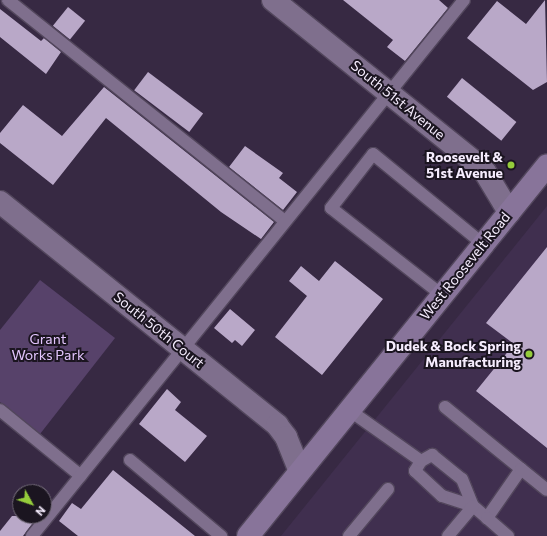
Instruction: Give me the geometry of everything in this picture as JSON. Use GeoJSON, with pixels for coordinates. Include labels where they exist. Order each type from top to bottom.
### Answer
{"type":"FeatureCollection","features":[{"type":"Feature","properties":{"kind":"main road","name":"West Roosevelt Road"},"geometry":{"type":"LineString","coordinates":[[248,536],[547,165]]}},
{"type":"Feature","properties":{"kind":"street","name":"South 51st Avenue"},"geometry":{"type":"LineString","coordinates":[[273,0],[485,172],[509,212]]}},
{"type":"Feature","properties":{"kind":"street","name":"South 50th Court"},"geometry":{"type":"LineString","coordinates":[[0,202],[278,425],[286,437],[300,471]]}},
{"type":"Feature","properties":{"kind":"lane"},"geometry":{"type":"LineString","coordinates":[[8,0],[285,221]]}},
{"type":"Feature","properties":{"kind":"lane"},"geometry":{"type":"LineString","coordinates":[[32,536],[464,0]]}},
{"type":"Feature","properties":{"kind":"lane"},"geometry":{"type":"LineString","coordinates":[[442,295],[331,208],[373,154],[484,244]]}},
{"type":"Feature","properties":{"kind":"lane"},"geometry":{"type":"LineString","coordinates":[[446,407],[547,490]]}},
{"type":"Feature","properties":{"kind":"lane"},"geometry":{"type":"LineString","coordinates":[[0,410],[81,476]]}},
{"type":"Feature","properties":{"kind":"lane"},"geometry":{"type":"LineString","coordinates":[[350,410],[421,461]]}},
{"type":"Feature","properties":{"kind":"lane"},"geometry":{"type":"LineString","coordinates":[[473,506],[462,479],[432,455],[421,461],[415,471],[442,496],[473,506],[508,536]]}},
{"type":"Feature","properties":{"kind":"lane"},"geometry":{"type":"LineString","coordinates":[[130,460],[221,536]]}},
{"type":"Feature","properties":{"kind":"lane"},"geometry":{"type":"LineString","coordinates":[[487,518],[521,470]]}},
{"type":"Feature","properties":{"kind":"lane"},"geometry":{"type":"LineString","coordinates":[[349,536],[388,489]]}},
{"type":"Feature","properties":{"kind":"lane"},"geometry":{"type":"LineString","coordinates":[[448,536],[473,506]]}},
{"type":"Feature","properties":{"kind":"shaded area"},"geometry":{"type":"Polygon","coordinates":[[[547,206],[547,536],[281,536],[547,206]]]}},
{"type":"Feature","properties":{"kind":"green space","name":"Grant Works Park"},"geometry":{"type":"Polygon","coordinates":[[[40,280],[115,338],[40,434],[0,402],[0,330],[40,280]]]}},
{"type":"Feature","properties":{"kind":"building"},"geometry":{"type":"Polygon","coordinates":[[[343,0],[439,0],[448,8],[405,61],[387,47],[393,40],[343,0]]]}},
{"type":"Feature","properties":{"kind":"building"},"geometry":{"type":"Polygon","coordinates":[[[545,0],[547,82],[533,90],[467,38],[497,1],[526,24],[545,0]]]}},
{"type":"Feature","properties":{"kind":"building"},"geometry":{"type":"Polygon","coordinates":[[[68,7],[85,21],[70,39],[53,26],[68,7]]]}},
{"type":"Feature","properties":{"kind":"building"},"geometry":{"type":"Polygon","coordinates":[[[0,9],[41,41],[44,38],[61,52],[46,74],[0,37],[0,9]]]}},
{"type":"Feature","properties":{"kind":"building"},"geometry":{"type":"Polygon","coordinates":[[[148,72],[203,114],[189,132],[134,90],[148,72]]]}},
{"type":"Feature","properties":{"kind":"building"},"geometry":{"type":"Polygon","coordinates":[[[462,78],[516,122],[501,141],[447,97],[462,78]]]}},
{"type":"Feature","properties":{"kind":"building"},"geometry":{"type":"Polygon","coordinates":[[[104,87],[274,222],[261,239],[221,212],[106,118],[53,185],[0,143],[0,133],[23,105],[62,136],[104,87]]]}},
{"type":"Feature","properties":{"kind":"building"},"geometry":{"type":"Polygon","coordinates":[[[245,146],[283,173],[279,178],[297,192],[283,210],[229,167],[245,146]]]}},
{"type":"Feature","properties":{"kind":"building","name":"Dudek & Bock Spring Manufacturing"},"geometry":{"type":"Polygon","coordinates":[[[547,247],[547,448],[476,391],[514,344],[486,323],[547,247]]]}},
{"type":"Feature","properties":{"kind":"building"},"geometry":{"type":"Polygon","coordinates":[[[335,261],[383,299],[322,375],[275,337],[307,296],[289,281],[301,266],[319,281],[335,261]]]}},
{"type":"Feature","properties":{"kind":"building"},"geometry":{"type":"Polygon","coordinates":[[[230,309],[255,330],[242,346],[235,340],[232,343],[214,328],[230,309]]]}},
{"type":"Feature","properties":{"kind":"building"},"geometry":{"type":"Polygon","coordinates":[[[167,389],[181,402],[175,410],[207,436],[185,462],[139,424],[167,389]]]}},
{"type":"Feature","properties":{"kind":"building"},"geometry":{"type":"Polygon","coordinates":[[[113,470],[195,536],[78,536],[59,521],[72,503],[81,509],[113,470]]]}},
{"type":"Feature","properties":{"kind":"building"},"geometry":{"type":"Polygon","coordinates":[[[12,516],[12,524],[32,524],[23,536],[0,536],[0,531],[12,516]]]}},
{"type":"Feature","properties":{"kind":"place","name":"Roosevelt & 51st Avenue"},"geometry":{"type":"Point","coordinates":[511,165]}},
{"type":"Feature","properties":{"kind":"place","name":"Dudek & Bock Spring Manufacturing"},"geometry":{"type":"Point","coordinates":[529,354]}}]}
